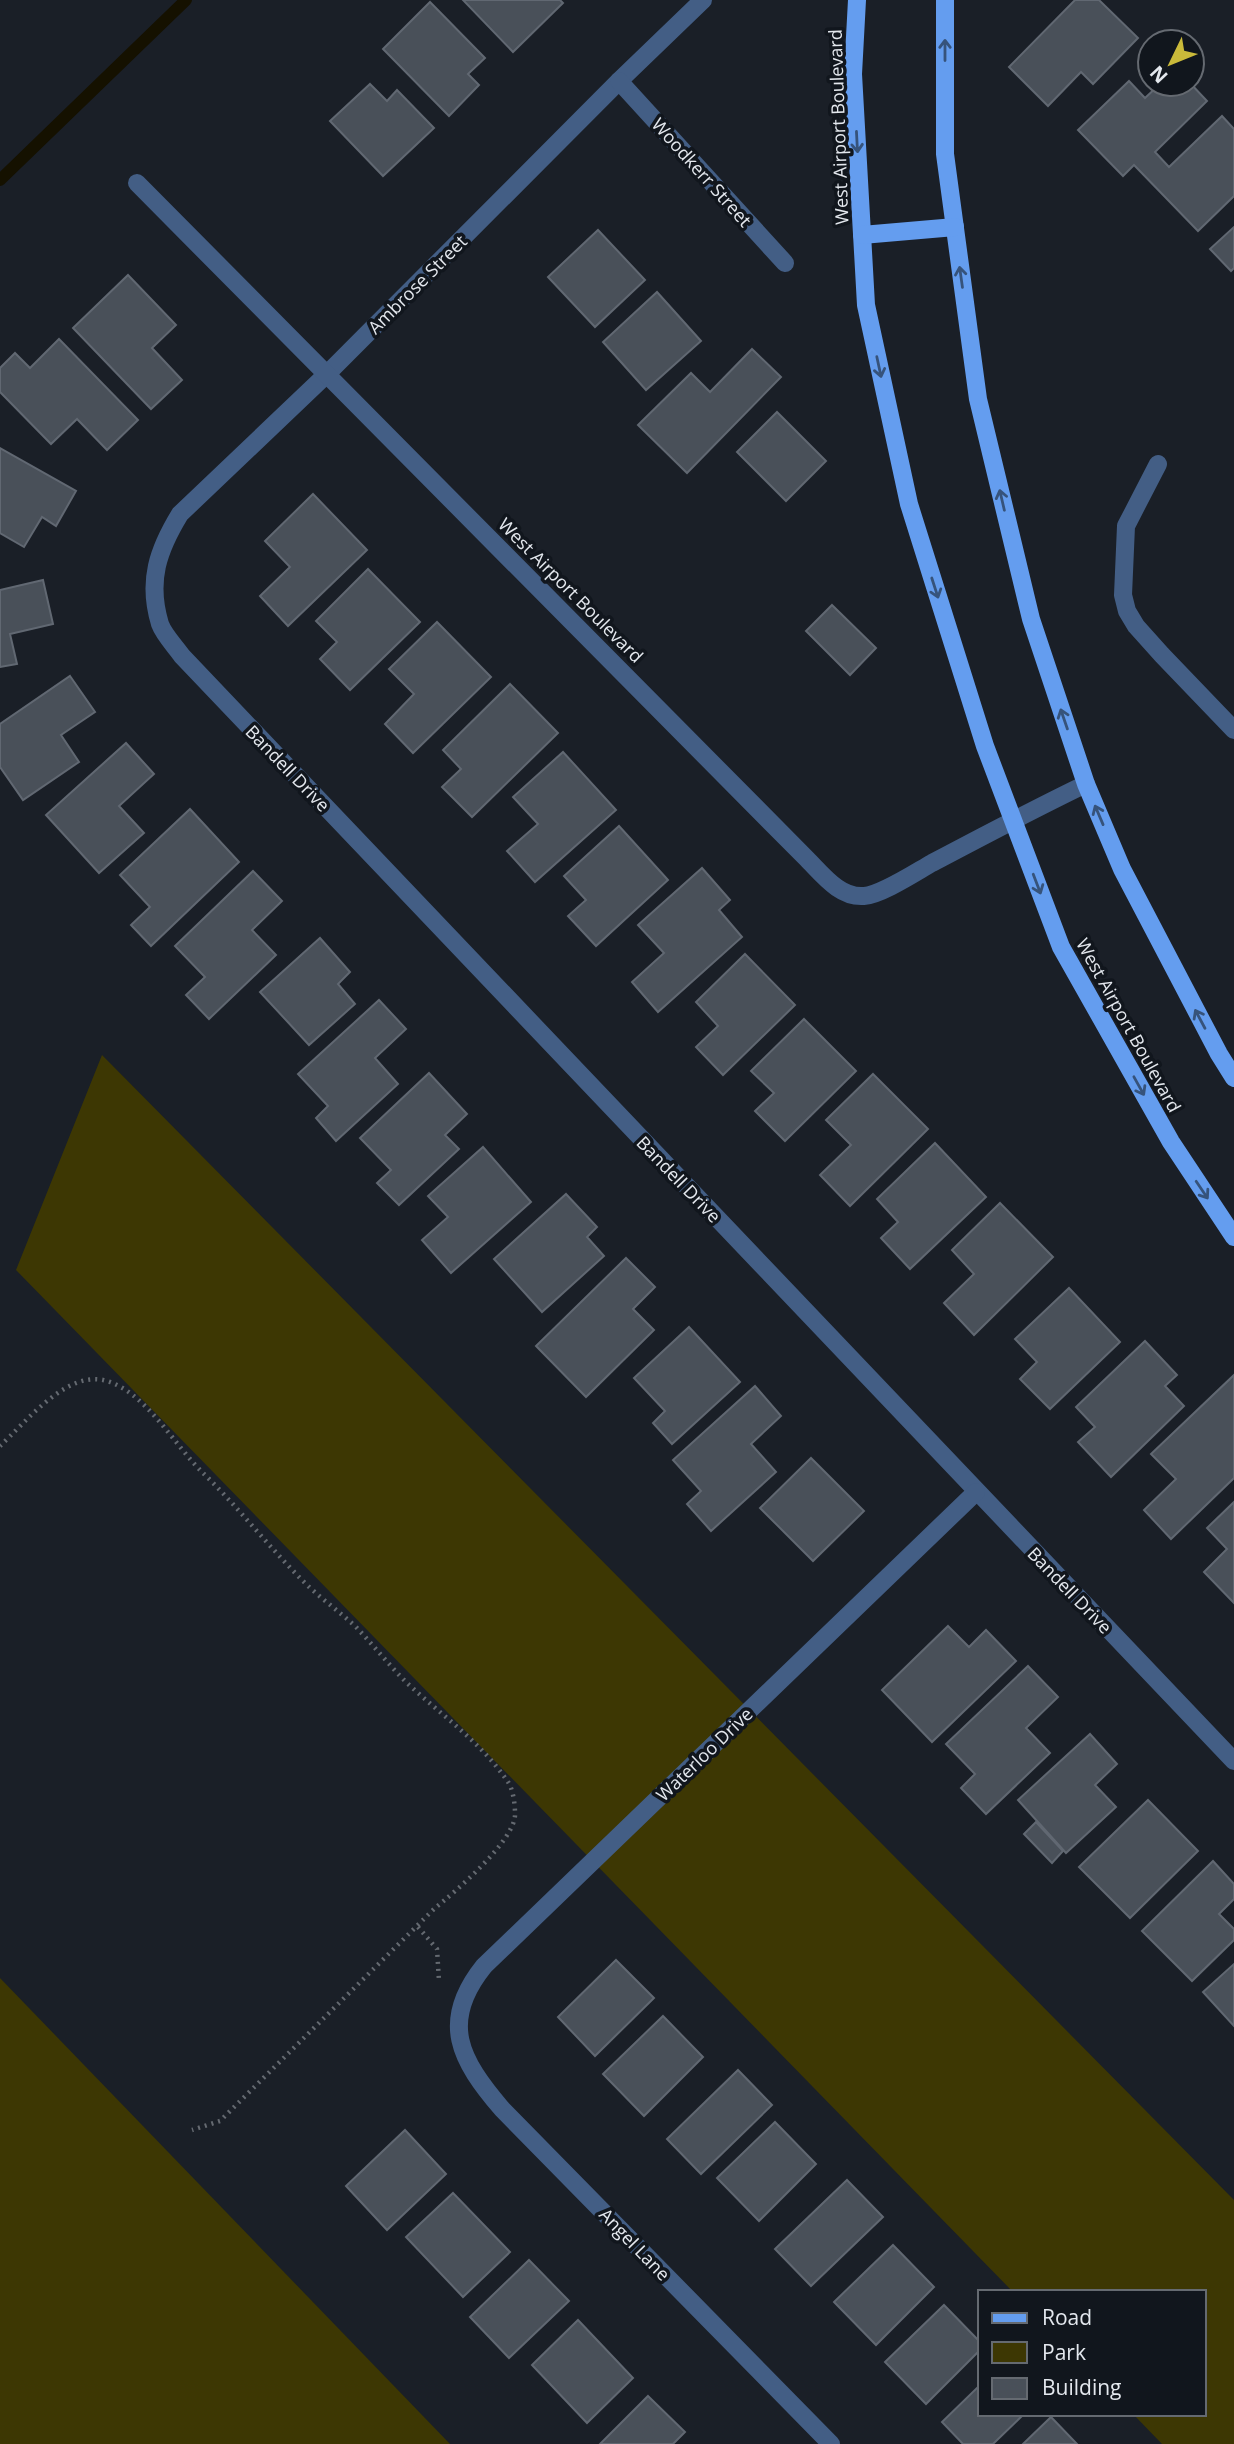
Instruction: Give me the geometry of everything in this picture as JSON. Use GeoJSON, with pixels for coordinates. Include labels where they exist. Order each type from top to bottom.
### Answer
{"type":"FeatureCollection","features":[{"type":"Feature","properties":{"kind":"main road","name":"West Airport Boulevard"},"geometry":{"type":"LineString","coordinates":[[856,0],[853,74],[866,306],[909,504],[985,746],[1061,947],[1171,1142],[1234,1237]]}},
{"type":"Feature","properties":{"kind":"main road"},"geometry":{"type":"LineString","coordinates":[[945,0],[944,154],[981,412],[1031,619],[1086,784],[1122,869],[1234,1078]]}},
{"type":"Feature","properties":{"kind":"main road"},"geometry":{"type":"LineString","coordinates":[[862,235],[955,227]]}},
{"type":"Feature","properties":{"kind":"street","name":"Ambrose Street"},"geometry":{"type":"LineString","coordinates":[[154,580],[163,542],[180,514],[328,373],[703,0]]}},
{"type":"Feature","properties":{"kind":"street","name":"Woodkerr Street"},"geometry":{"type":"LineString","coordinates":[[619,81],[785,263]]}},
{"type":"Feature","properties":{"kind":"street","name":"West Airport Boulevard"},"geometry":{"type":"LineString","coordinates":[[137,183],[807,859],[847,894],[866,896],[891,885],[1086,784]]}},
{"type":"Feature","properties":{"kind":"street"},"geometry":{"type":"LineString","coordinates":[[1158,464],[1126,526],[1123,595],[1127,611],[1136,626],[1162,655],[1234,730]]}},
{"type":"Feature","properties":{"kind":"street","name":"Bandell Drive"},"geometry":{"type":"LineString","coordinates":[[154,580],[161,626],[182,656],[1234,1761]]}},
{"type":"Feature","properties":{"kind":"street","name":"Waterloo Drive"},"geometry":{"type":"LineString","coordinates":[[459,2031],[460,2007],[468,1986],[484,1966],[976,1492]]}},
{"type":"Feature","properties":{"kind":"street","name":"Angel Lane"},"geometry":{"type":"LineString","coordinates":[[459,2031],[466,2062],[502,2109],[831,2444]]}},
{"type":"Feature","properties":{"kind":"path"},"geometry":{"type":"LineString","coordinates":[[0,1446],[49,1400],[74,1382],[102,1380],[126,1389],[304,1583],[355,1627],[407,1682],[463,1732],[510,1785],[516,1816],[503,1842],[466,1882],[435,1908],[220,2121],[192,2130]]}},
{"type":"Feature","properties":{"kind":"green space"},"geometry":{"type":"Polygon","coordinates":[[[102,1055],[1234,2200],[1234,2444],[1162,2444],[1135,2416],[1206,2416],[1206,2290],[1011,2290],[16,1270],[102,1055]]]}},
{"type":"Feature","properties":{"kind":"green space"},"geometry":{"type":"Polygon","coordinates":[[[0,1978],[450,2444],[0,2444],[0,1978]]]}},
{"type":"Feature","properties":{"kind":"building"},"geometry":{"type":"Polygon","coordinates":[[[463,0],[560,0],[563,3],[513,52],[463,0]]]}},
{"type":"Feature","properties":{"kind":"building"},"geometry":{"type":"Polygon","coordinates":[[[1075,0],[1099,0],[1136,36],[1136,40],[1093,84],[1081,72],[1048,106],[1009,67],[1075,0]]]}},
{"type":"Feature","properties":{"kind":"building"},"geometry":{"type":"Polygon","coordinates":[[[430,2],[485,58],[468,74],[479,85],[449,116],[383,49],[430,2]]]}},
{"type":"Feature","properties":{"kind":"building"},"geometry":{"type":"Polygon","coordinates":[[[1129,81],[1136,88],[1136,98],[1204,98],[1207,101],[1155,152],[1169,167],[1222,116],[1234,129],[1234,196],[1198,231],[1134,165],[1123,176],[1078,130],[1129,81]]]}},
{"type":"Feature","properties":{"kind":"building"},"geometry":{"type":"Polygon","coordinates":[[[370,84],[387,101],[397,90],[434,128],[383,176],[330,121],[370,84]]]}},
{"type":"Feature","properties":{"kind":"building"},"geometry":{"type":"Polygon","coordinates":[[[1234,227],[1234,268],[1231,271],[1210,249],[1234,227]]]}},
{"type":"Feature","properties":{"kind":"building"},"geometry":{"type":"Polygon","coordinates":[[[598,230],[645,280],[595,327],[548,277],[598,230]]]}},
{"type":"Feature","properties":{"kind":"building"},"geometry":{"type":"Polygon","coordinates":[[[128,275],[176,325],[152,348],[182,380],[151,409],[73,328],[128,275]]]}},
{"type":"Feature","properties":{"kind":"building"},"geometry":{"type":"Polygon","coordinates":[[[657,292],[701,341],[646,390],[603,342],[657,292]]]}},
{"type":"Feature","properties":{"kind":"building"},"geometry":{"type":"Polygon","coordinates":[[[59,339],[138,420],[107,450],[77,419],[51,444],[0,392],[0,368],[15,353],[30,368],[59,339]]]}},
{"type":"Feature","properties":{"kind":"building"},"geometry":{"type":"Polygon","coordinates":[[[752,349],[781,377],[687,473],[638,425],[691,373],[710,392],[752,349]]]}},
{"type":"Feature","properties":{"kind":"building"},"geometry":{"type":"Polygon","coordinates":[[[777,412],[826,461],[786,501],[737,452],[777,412]]]}},
{"type":"Feature","properties":{"kind":"building"},"geometry":{"type":"Polygon","coordinates":[[[0,448],[76,491],[56,526],[42,517],[24,547],[0,533],[0,448]]]}},
{"type":"Feature","properties":{"kind":"building"},"geometry":{"type":"Polygon","coordinates":[[[313,494],[367,550],[288,626],[260,596],[290,567],[265,541],[313,494]]]}},
{"type":"Feature","properties":{"kind":"building"},"geometry":{"type":"Polygon","coordinates":[[[368,569],[420,622],[350,690],[320,659],[337,642],[316,621],[368,569]]]}},
{"type":"Feature","properties":{"kind":"building"},"geometry":{"type":"Polygon","coordinates":[[[43,580],[53,624],[10,634],[17,664],[0,667],[0,590],[43,580]]]}},
{"type":"Feature","properties":{"kind":"building"},"geometry":{"type":"Polygon","coordinates":[[[832,605],[876,648],[850,675],[806,631],[832,605]]]}},
{"type":"Feature","properties":{"kind":"building"},"geometry":{"type":"Polygon","coordinates":[[[437,622],[491,677],[413,753],[385,724],[414,694],[389,669],[437,622]]]}},
{"type":"Feature","properties":{"kind":"building"},"geometry":{"type":"Polygon","coordinates":[[[70,676],[95,712],[61,735],[79,762],[23,800],[0,767],[0,724],[70,676]]]}},
{"type":"Feature","properties":{"kind":"building"},"geometry":{"type":"Polygon","coordinates":[[[510,684],[558,733],[472,817],[442,787],[461,769],[443,750],[510,684]]]}},
{"type":"Feature","properties":{"kind":"building"},"geometry":{"type":"Polygon","coordinates":[[[126,743],[154,774],[119,806],[144,833],[99,873],[46,815],[126,743]]]}},
{"type":"Feature","properties":{"kind":"building"},"geometry":{"type":"Polygon","coordinates":[[[563,752],[616,810],[535,882],[507,851],[538,824],[513,797],[563,752]]]}},
{"type":"Feature","properties":{"kind":"building"},"geometry":{"type":"Polygon","coordinates":[[[190,809],[239,862],[151,946],[131,925],[150,907],[120,875],[190,809]]]}},
{"type":"Feature","properties":{"kind":"building"},"geometry":{"type":"Polygon","coordinates":[[[619,826],[668,880],[596,946],[568,916],[586,900],[564,876],[619,826]]]}},
{"type":"Feature","properties":{"kind":"building"},"geometry":{"type":"Polygon","coordinates":[[[702,868],[730,900],[719,910],[742,937],[658,1012],[632,982],[664,953],[638,925],[702,868]]]}},
{"type":"Feature","properties":{"kind":"building"},"geometry":{"type":"Polygon","coordinates":[[[253,871],[282,901],[252,930],[276,955],[209,1019],[186,995],[205,977],[175,946],[253,871]]]}},
{"type":"Feature","properties":{"kind":"building"},"geometry":{"type":"Polygon","coordinates":[[[320,938],[350,972],[338,984],[355,1004],[309,1045],[260,992],[320,938]]]}},
{"type":"Feature","properties":{"kind":"building"},"geometry":{"type":"Polygon","coordinates":[[[745,954],[795,1005],[723,1075],[696,1047],[718,1026],[696,1002],[745,954]]]}},
{"type":"Feature","properties":{"kind":"building"},"geometry":{"type":"Polygon","coordinates":[[[379,1000],[406,1029],[375,1058],[398,1084],[336,1141],[316,1118],[328,1106],[298,1074],[379,1000]]]}},
{"type":"Feature","properties":{"kind":"building"},"geometry":{"type":"Polygon","coordinates":[[[804,1019],[856,1071],[785,1141],[755,1111],[774,1093],[751,1071],[804,1019]]]}},
{"type":"Feature","properties":{"kind":"building"},"geometry":{"type":"Polygon","coordinates":[[[429,1073],[467,1114],[445,1135],[459,1149],[399,1205],[377,1183],[391,1170],[360,1138],[429,1073]]]}},
{"type":"Feature","properties":{"kind":"building"},"geometry":{"type":"Polygon","coordinates":[[[873,1074],[928,1129],[850,1206],[820,1175],[851,1145],[826,1120],[873,1074]]]}},
{"type":"Feature","properties":{"kind":"building"},"geometry":{"type":"Polygon","coordinates":[[[935,1143],[986,1197],[910,1269],[881,1238],[898,1222],[877,1199],[935,1143]]]}},
{"type":"Feature","properties":{"kind":"building"},"geometry":{"type":"Polygon","coordinates":[[[483,1147],[531,1202],[451,1273],[422,1240],[448,1217],[428,1196],[483,1147]]]}},
{"type":"Feature","properties":{"kind":"building"},"geometry":{"type":"Polygon","coordinates":[[[566,1194],[597,1227],[587,1237],[604,1256],[542,1312],[494,1259],[566,1194]]]}},
{"type":"Feature","properties":{"kind":"building"},"geometry":{"type":"Polygon","coordinates":[[[1000,1203],[1053,1257],[974,1335],[944,1303],[974,1274],[952,1250],[1000,1203]]]}},
{"type":"Feature","properties":{"kind":"building"},"geometry":{"type":"Polygon","coordinates":[[[626,1258],[655,1287],[633,1309],[654,1330],[586,1397],[536,1346],[626,1258]]]}},
{"type":"Feature","properties":{"kind":"building"},"geometry":{"type":"Polygon","coordinates":[[[1069,1288],[1120,1342],[1050,1409],[1020,1379],[1037,1362],[1015,1339],[1069,1288]]]}},
{"type":"Feature","properties":{"kind":"building"},"geometry":{"type":"Polygon","coordinates":[[[689,1327],[740,1382],[672,1444],[653,1423],[665,1411],[634,1378],[689,1327]]]}},
{"type":"Feature","properties":{"kind":"building"},"geometry":{"type":"Polygon","coordinates":[[[1145,1341],[1177,1375],[1165,1386],[1184,1406],[1111,1477],[1078,1442],[1095,1427],[1076,1407],[1145,1341]]]}},
{"type":"Feature","properties":{"kind":"building"},"geometry":{"type":"Polygon","coordinates":[[[1234,1375],[1234,1478],[1171,1539],[1144,1510],[1176,1479],[1151,1454],[1234,1375]]]}},
{"type":"Feature","properties":{"kind":"building"},"geometry":{"type":"Polygon","coordinates":[[[755,1386],[781,1416],[751,1444],[776,1472],[711,1531],[687,1504],[701,1491],[673,1460],[755,1386]]]}},
{"type":"Feature","properties":{"kind":"building"},"geometry":{"type":"Polygon","coordinates":[[[811,1458],[864,1511],[813,1561],[760,1508],[811,1458]]]}},
{"type":"Feature","properties":{"kind":"building"},"geometry":{"type":"Polygon","coordinates":[[[1234,1502],[1234,1603],[1204,1572],[1227,1549],[1207,1528],[1234,1502]]]}},
{"type":"Feature","properties":{"kind":"building"},"geometry":{"type":"Polygon","coordinates":[[[948,1626],[969,1647],[986,1630],[1016,1661],[932,1742],[882,1690],[948,1626]]]}},
{"type":"Feature","properties":{"kind":"building"},"geometry":{"type":"Polygon","coordinates":[[[1028,1666],[1058,1697],[1026,1728],[1050,1753],[986,1814],[961,1788],[975,1774],[946,1744],[1028,1666]]]}},
{"type":"Feature","properties":{"kind":"building"},"geometry":{"type":"Polygon","coordinates":[[[1090,1734],[1117,1764],[1095,1785],[1116,1807],[1066,1853],[1018,1800],[1090,1734]]]}},
{"type":"Feature","properties":{"kind":"building"},"geometry":{"type":"Polygon","coordinates":[[[1148,1800],[1198,1851],[1130,1918],[1079,1867],[1148,1800]]]}},
{"type":"Feature","properties":{"kind":"building"},"geometry":{"type":"Polygon","coordinates":[[[1036,1822],[1063,1851],[1052,1863],[1024,1834],[1036,1822]]]}},
{"type":"Feature","properties":{"kind":"building"},"geometry":{"type":"Polygon","coordinates":[[[1213,1861],[1234,1884],[1234,1899],[1219,1914],[1234,1929],[1234,1940],[1192,1981],[1142,1931],[1213,1861]]]}},
{"type":"Feature","properties":{"kind":"building"},"geometry":{"type":"Polygon","coordinates":[[[616,1960],[654,1998],[595,2056],[558,2017],[616,1960]]]}},
{"type":"Feature","properties":{"kind":"building"},"geometry":{"type":"Polygon","coordinates":[[[1234,1964],[1234,2026],[1203,1992],[1234,1964]]]}},
{"type":"Feature","properties":{"kind":"building"},"geometry":{"type":"Polygon","coordinates":[[[663,2016],[703,2057],[644,2116],[603,2074],[663,2016]]]}},
{"type":"Feature","properties":{"kind":"building"},"geometry":{"type":"Polygon","coordinates":[[[738,2070],[772,2105],[701,2174],[667,2139],[738,2070]]]}},
{"type":"Feature","properties":{"kind":"building"},"geometry":{"type":"Polygon","coordinates":[[[775,2122],[816,2164],[759,2221],[717,2178],[775,2122]]]}},
{"type":"Feature","properties":{"kind":"building"},"geometry":{"type":"Polygon","coordinates":[[[405,2130],[446,2174],[387,2230],[346,2186],[405,2130]]]}},
{"type":"Feature","properties":{"kind":"building"},"geometry":{"type":"Polygon","coordinates":[[[847,2180],[883,2217],[811,2286],[775,2249],[847,2180]]]}},
{"type":"Feature","properties":{"kind":"building"},"geometry":{"type":"Polygon","coordinates":[[[453,2193],[510,2252],[463,2297],[406,2237],[453,2193]]]}},
{"type":"Feature","properties":{"kind":"building"},"geometry":{"type":"Polygon","coordinates":[[[893,2245],[934,2287],[876,2345],[834,2302],[893,2245]]]}},
{"type":"Feature","properties":{"kind":"building"},"geometry":{"type":"Polygon","coordinates":[[[529,2260],[569,2301],[509,2358],[470,2317],[529,2260]]]}},
{"type":"Feature","properties":{"kind":"building"},"geometry":{"type":"Polygon","coordinates":[[[944,2305],[978,2340],[978,2352],[926,2404],[885,2362],[944,2305]]]}},
{"type":"Feature","properties":{"kind":"building"},"geometry":{"type":"Polygon","coordinates":[[[578,2320],[633,2378],[587,2423],[532,2365],[578,2320]]]}},
{"type":"Feature","properties":{"kind":"building"},"geometry":{"type":"Polygon","coordinates":[[[978,2387],[978,2416],[1022,2416],[993,2444],[963,2444],[942,2422],[978,2387]]]}},
{"type":"Feature","properties":{"kind":"building"},"geometry":{"type":"Polygon","coordinates":[[[648,2396],[685,2432],[673,2444],[600,2444],[648,2396]]]}},
{"type":"Feature","properties":{"kind":"building"},"geometry":{"type":"Polygon","coordinates":[[[1051,2417],[1077,2444],[1023,2444],[1051,2417]]]}},
{"type":"Feature","properties":{"kind":"waterway"},"geometry":{"type":"LineString","coordinates":[[0,180],[186,0]]}}]}
